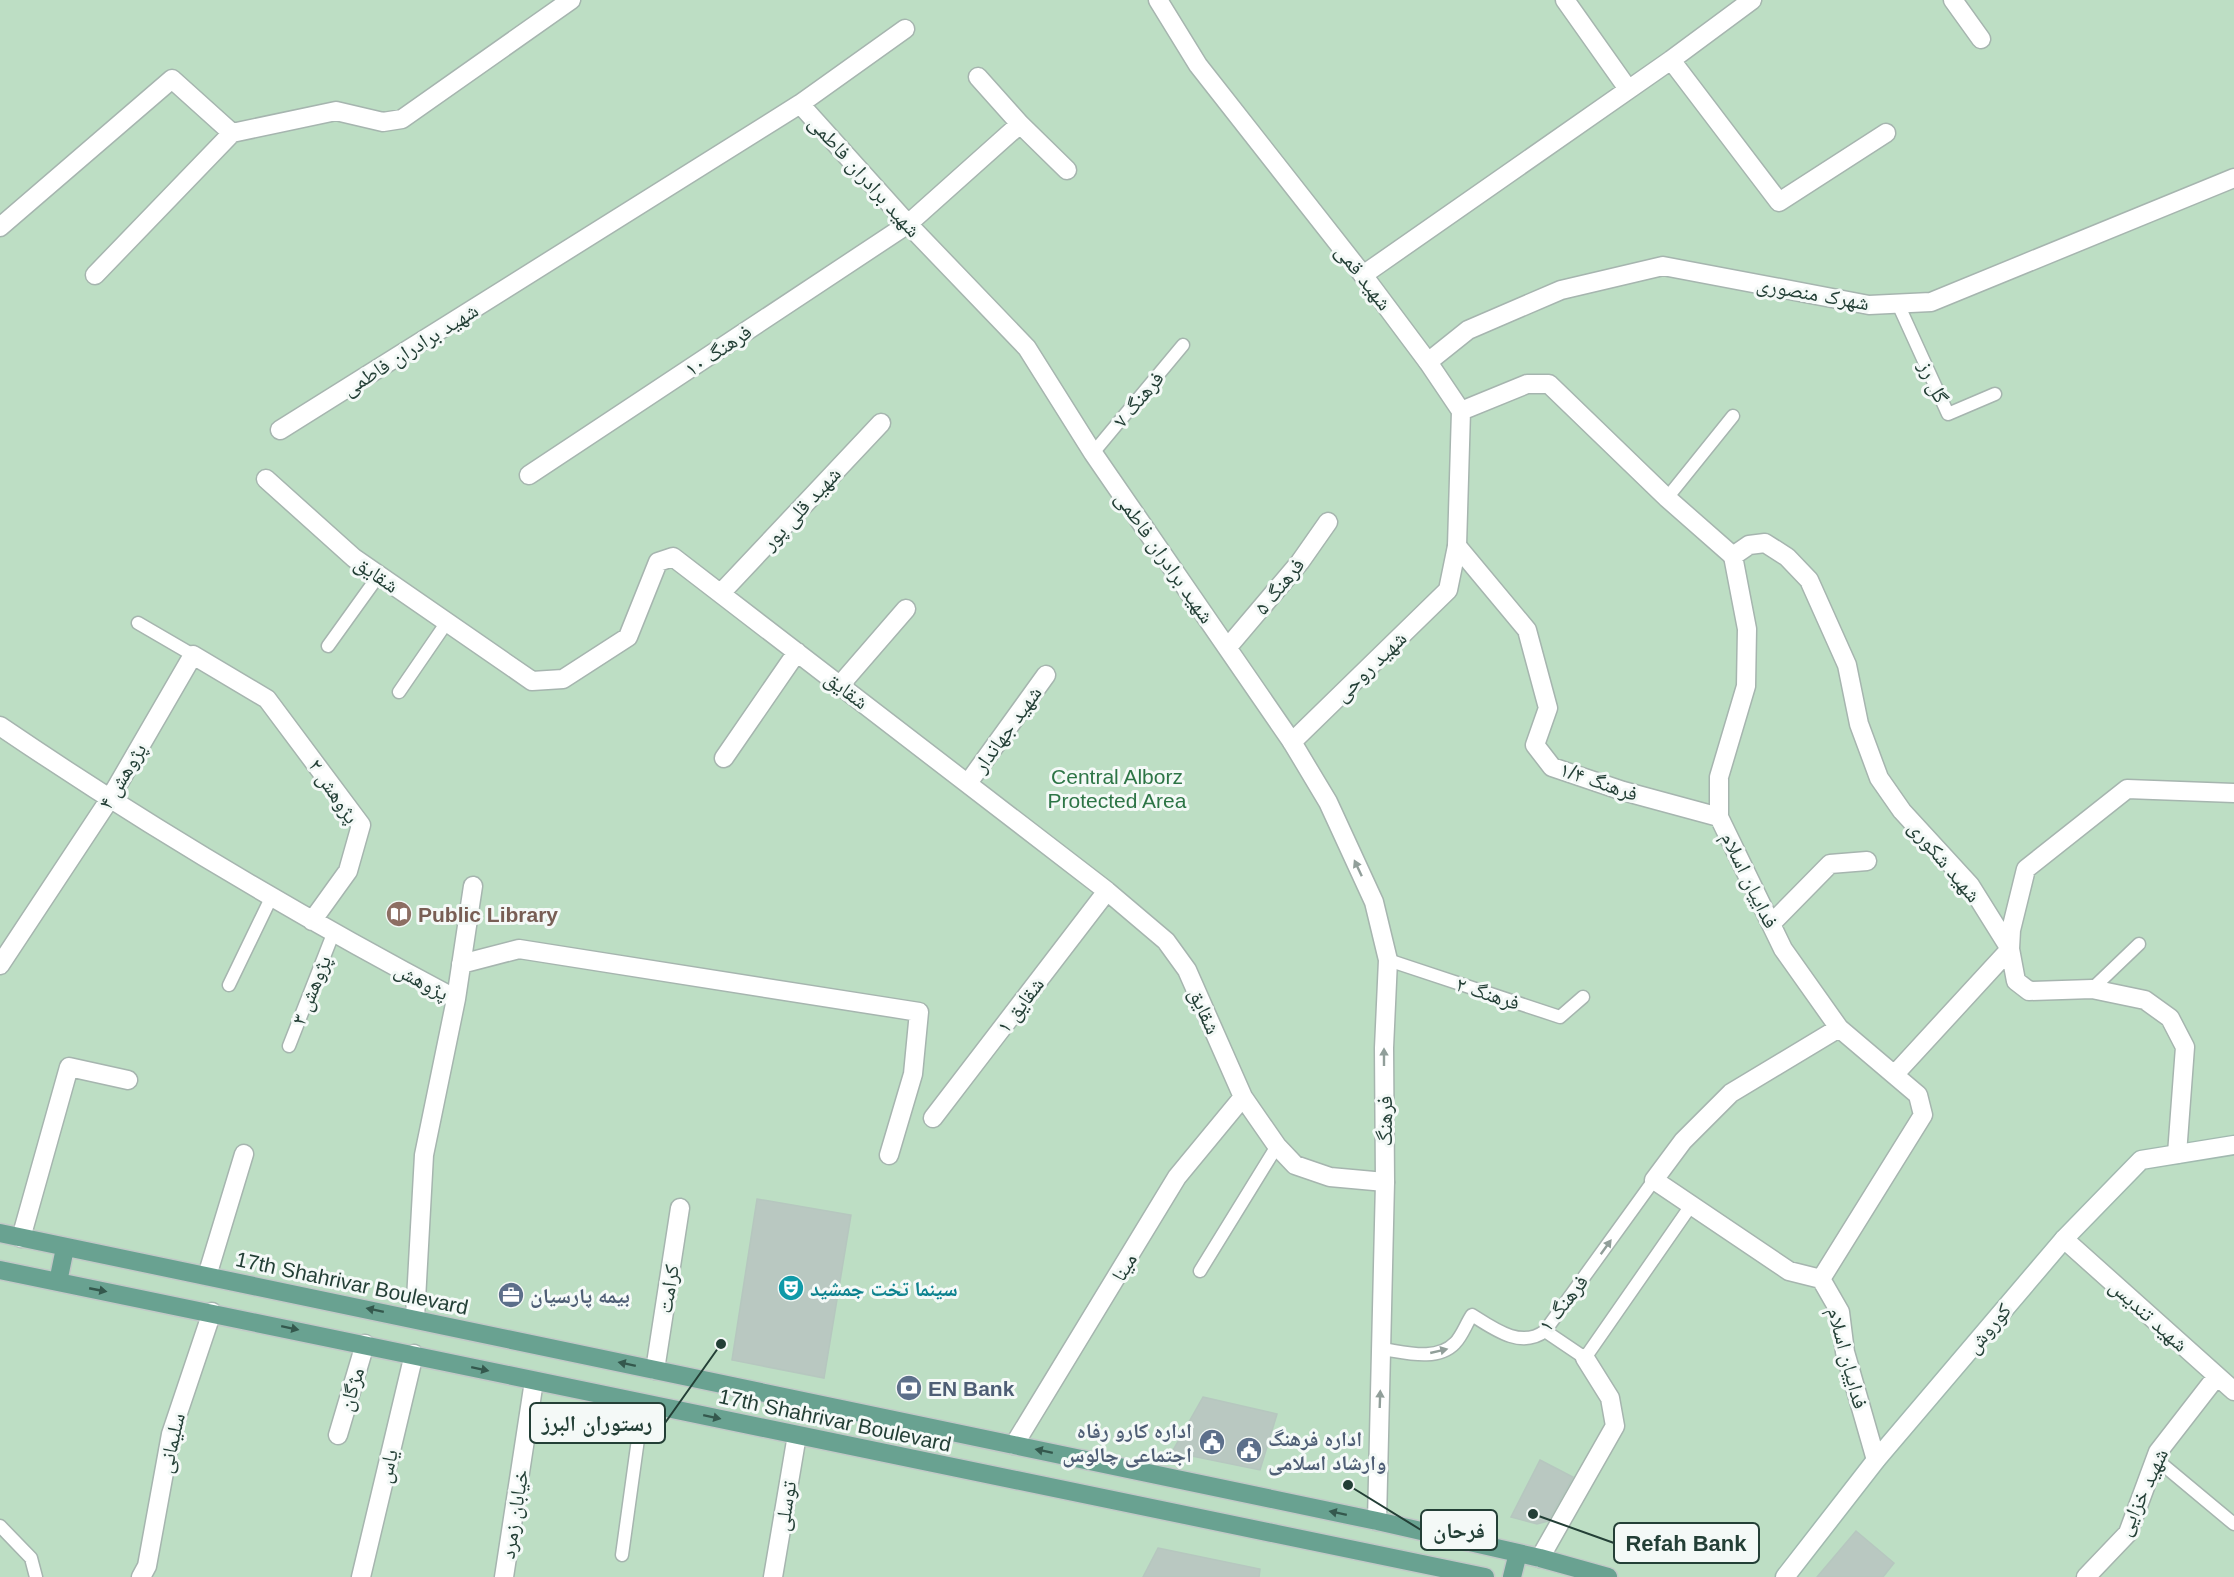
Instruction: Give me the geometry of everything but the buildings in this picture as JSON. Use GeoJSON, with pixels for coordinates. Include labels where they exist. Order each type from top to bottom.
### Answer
{"type":"FeatureCollection","features":[{"type":"Feature","properties":{"kind":"main road","name":"17th Shahrivar Boulevard"},"geometry":{"type":"LineString","coordinates":[[0,1233],[1377,1521],[1540,1558],[1608,1577]]}},
{"type":"Feature","properties":{"kind":"main road"},"geometry":{"type":"LineString","coordinates":[[58,1282],[65,1248]]}},
{"type":"Feature","properties":{"kind":"main road","name":"17th Shahrivar Boulevard"},"geometry":{"type":"LineString","coordinates":[[0,1270],[1485,1577]]}},
{"type":"Feature","properties":{"kind":"main road"},"geometry":{"type":"LineString","coordinates":[[1512,1577],[1518,1553]]}},
{"type":"Feature","properties":{"kind":"street"},"geometry":{"type":"LineString","coordinates":[[95,275],[232,134],[336,111],[383,122],[402,119],[571,0]]}},
{"type":"Feature","properties":{"kind":"street","name":"شهید قمی"},"geometry":{"type":"LineString","coordinates":[[1158,0],[1198,66],[1363,275],[1428,362],[1461,411]]}},
{"type":"Feature","properties":{"kind":"street"},"geometry":{"type":"LineString","coordinates":[[1565,0],[1628,89]]}},
{"type":"Feature","properties":{"kind":"street"},"geometry":{"type":"LineString","coordinates":[[1363,275],[1671,60],[1752,0]]}},
{"type":"Feature","properties":{"kind":"street"},"geometry":{"type":"LineString","coordinates":[[1953,0],[1981,39]]}},
{"type":"Feature","properties":{"kind":"street"},"geometry":{"type":"LineString","coordinates":[[800,104],[905,29]]}},
{"type":"Feature","properties":{"kind":"street"},"geometry":{"type":"LineString","coordinates":[[1671,60],[1779,202],[1886,134]]}},
{"type":"Feature","properties":{"kind":"street"},"geometry":{"type":"LineString","coordinates":[[978,77],[1020,124],[1067,170]]}},
{"type":"Feature","properties":{"kind":"street"},"geometry":{"type":"LineString","coordinates":[[0,227],[172,79],[232,134]]}},
{"type":"Feature","properties":{"kind":"street","name":"شهید برادران فاطمی"},"geometry":{"type":"LineString","coordinates":[[280,430],[800,104],[908,224],[1027,348],[1093,453],[1292,742]]}},
{"type":"Feature","properties":{"kind":"street","name":"فرهنگ ۱۰"},"geometry":{"type":"LineString","coordinates":[[529,475],[908,224],[1020,124]]}},
{"type":"Feature","properties":{"kind":"street","name":"شهرک منصوری"},"geometry":{"type":"LineString","coordinates":[[1428,362],[1468,330],[1561,290],[1663,266],[1869,305],[1931,302],[2234,178]]}},
{"type":"Feature","properties":{"kind":"street"},"geometry":{"type":"LineString","coordinates":[[1457,546],[1461,411],[1527,384],[1549,384],[1667,498],[1733,556]]}},
{"type":"Feature","properties":{"kind":"street","name":"شهید قلی پور"},"geometry":{"type":"LineString","coordinates":[[721,593],[881,423]]}},
{"type":"Feature","properties":{"kind":"street","name":"شقایق"},"geometry":{"type":"LineString","coordinates":[[266,479],[354,558],[532,681],[562,679],[628,637],[658,562],[673,557],[841,684],[1107,891],[1166,942],[1187,970],[1243,1097],[1277,1146],[1295,1165],[1330,1177],[1385,1182]]}},
{"type":"Feature","properties":{"kind":"street","name":"فرهنگ ۵"},"geometry":{"type":"LineString","coordinates":[[1228,647],[1300,562],[1328,522]]}},
{"type":"Feature","properties":{"kind":"street","name":"شهید شکوری"},"geometry":{"type":"LineString","coordinates":[[1733,556],[1749,545],[1765,543],[1787,557],[1809,580],[1848,665],[1859,724],[1879,778],[1902,811],[1970,885],[2010,949],[2016,981],[2029,991],[2092,989],[2145,1000],[2170,1018],[2185,1047],[2177,1154]]}},
{"type":"Feature","properties":{"kind":"street","name":"شهید روحی"},"geometry":{"type":"LineString","coordinates":[[1292,742],[1448,590],[1457,546]]}},
{"type":"Feature","properties":{"kind":"street","name":"فرهنگ ۱/۴"},"geometry":{"type":"LineString","coordinates":[[1457,546],[1527,630],[1548,708],[1535,745],[1552,767],[1623,791],[1719,817]]}},
{"type":"Feature","properties":{"kind":"street","name":"فداییان اسلام"},"geometry":{"type":"LineString","coordinates":[[1733,556],[1747,629],[1746,686],[1719,777],[1719,817],[1783,949],[1839,1028],[1918,1095],[1923,1115],[1821,1279],[1840,1312],[1845,1352],[1876,1460]]}},
{"type":"Feature","properties":{"kind":"street"},"geometry":{"type":"LineString","coordinates":[[841,684],[906,609]]}},
{"type":"Feature","properties":{"kind":"street"},"geometry":{"type":"LineString","coordinates":[[724,758],[797,652]]}},
{"type":"Feature","properties":{"kind":"street","name":"پژوهش ۲"},"geometry":{"type":"LineString","coordinates":[[193,655],[267,699],[361,825],[348,871],[312,921]]}},
{"type":"Feature","properties":{"kind":"street","name":"پژوهش ۴"},"geometry":{"type":"LineString","coordinates":[[0,966],[109,800],[193,655]]}},
{"type":"Feature","properties":{"kind":"street","name":"شهید جهاندار"},"geometry":{"type":"LineString","coordinates":[[968,783],[1046,675]]}},
{"type":"Feature","properties":{"kind":"street","name":"پژوهش"},"geometry":{"type":"LineString","coordinates":[[0,726],[109,800],[271,898],[333,934],[456,999],[424,1155],[415,1318]]}},
{"type":"Feature","properties":{"kind":"street","name":"فرهنگ"},"geometry":{"type":"LineString","coordinates":[[1292,742],[1328,802],[1374,902],[1388,960],[1384,1048],[1385,1182],[1377,1521]]}},
{"type":"Feature","properties":{"kind":"street"},"geometry":{"type":"LineString","coordinates":[[1895,1074],[2010,949],[2011,930],[2026,869],[2127,789],[2234,793]]}},
{"type":"Feature","properties":{"kind":"street"},"geometry":{"type":"LineString","coordinates":[[1772,923],[1830,864],[1867,861]]}},
{"type":"Feature","properties":{"kind":"street"},"geometry":{"type":"LineString","coordinates":[[456,999],[473,886]]}},
{"type":"Feature","properties":{"kind":"street","name":"شقایق ۱"},"geometry":{"type":"LineString","coordinates":[[933,1118],[1107,891]]}},
{"type":"Feature","properties":{"kind":"street"},"geometry":{"type":"LineString","coordinates":[[461,964],[519,949],[919,1012],[913,1074],[889,1155]]}},
{"type":"Feature","properties":{"kind":"street"},"geometry":{"type":"LineString","coordinates":[[1821,1279],[1789,1271],[1654,1180],[1683,1141],[1731,1094],[1839,1028]]}},
{"type":"Feature","properties":{"kind":"street"},"geometry":{"type":"LineString","coordinates":[[21,1238],[69,1067],[128,1080]]}},
{"type":"Feature","properties":{"kind":"street","name":"مینا"},"geometry":{"type":"LineString","coordinates":[[1014,1445],[1177,1177],[1243,1097]]}},
{"type":"Feature","properties":{"kind":"street","name":"کوروش"},"geometry":{"type":"LineString","coordinates":[[1785,1577],[1876,1460],[2064,1239],[2141,1160],[2234,1144]]}},
{"type":"Feature","properties":{"kind":"street"},"geometry":{"type":"LineString","coordinates":[[207,1276],[244,1154]]}},
{"type":"Feature","properties":{"kind":"street","name":"کرامت"},"geometry":{"type":"LineString","coordinates":[[656,1370],[680,1208]]}},
{"type":"Feature","properties":{"kind":"street","name":"شهید تندیس"},"geometry":{"type":"LineString","coordinates":[[2064,1239],[2234,1391]]}},
{"type":"Feature","properties":{"kind":"street","name":"سلیمانی"},"geometry":{"type":"LineString","coordinates":[[141,1577],[147,1566],[171,1434],[212,1312]]}},
{"type":"Feature","properties":{"kind":"street","name":"مژگان"},"geometry":{"type":"LineString","coordinates":[[338,1435],[365,1344]]}},
{"type":"Feature","properties":{"kind":"street","name":"یاس"},"geometry":{"type":"LineString","coordinates":[[361,1577],[414,1354]]}},
{"type":"Feature","properties":{"kind":"street"},"geometry":{"type":"LineString","coordinates":[[1540,1558],[1615,1426],[1610,1398],[1585,1358]]}},
{"type":"Feature","properties":{"kind":"street","name":"شهید خزایی"},"geometry":{"type":"LineString","coordinates":[[2086,1577],[2128,1533],[2156,1459],[2217,1376]]}},
{"type":"Feature","properties":{"kind":"street","name":"خیابان زمرد"},"geometry":{"type":"LineString","coordinates":[[504,1577],[534,1381]]}},
{"type":"Feature","properties":{"kind":"street","name":"توسلی"},"geometry":{"type":"LineString","coordinates":[[773,1577],[796,1435]]}},
{"type":"Feature","properties":{"kind":"lane","name":"گل رز"},"geometry":{"type":"LineString","coordinates":[[1898,304],[1948,414],[1995,394]]}},
{"type":"Feature","properties":{"kind":"lane","name":"فرهنگ ۷"},"geometry":{"type":"LineString","coordinates":[[1093,453],[1183,345]]}},
{"type":"Feature","properties":{"kind":"lane"},"geometry":{"type":"LineString","coordinates":[[1667,498],[1733,416]]}},
{"type":"Feature","properties":{"kind":"lane"},"geometry":{"type":"LineString","coordinates":[[328,646],[379,575]]}},
{"type":"Feature","properties":{"kind":"lane"},"geometry":{"type":"LineString","coordinates":[[399,692],[447,622]]}},
{"type":"Feature","properties":{"kind":"lane"},"geometry":{"type":"LineString","coordinates":[[138,623],[193,655]]}},
{"type":"Feature","properties":{"kind":"lane"},"geometry":{"type":"LineString","coordinates":[[229,985],[271,898]]}},
{"type":"Feature","properties":{"kind":"lane","name":"پژوهش ۳"},"geometry":{"type":"LineString","coordinates":[[288,1046],[333,934]]}},
{"type":"Feature","properties":{"kind":"lane"},"geometry":{"type":"LineString","coordinates":[[2092,989],[2139,944]]}},
{"type":"Feature","properties":{"kind":"lane","name":"فرهنگ ۲"},"geometry":{"type":"LineString","coordinates":[[1388,960],[1560,1017],[1583,997]]}},
{"type":"Feature","properties":{"kind":"lane"},"geometry":{"type":"LineString","coordinates":[[1200,1271],[1277,1146]]}},
{"type":"Feature","properties":{"kind":"lane","name":"فرهنگ ۱"},"geometry":{"type":"LineString","coordinates":[[1382,1349],[1417,1354],[1446,1352],[1457,1341],[1472,1315],[1521,1340],[1535,1339],[1545,1331],[1654,1180]]}},
{"type":"Feature","properties":{"kind":"lane"},"geometry":{"type":"LineString","coordinates":[[1545,1331],[1585,1358],[1692,1204]]}},
{"type":"Feature","properties":{"kind":"lane"},"geometry":{"type":"LineString","coordinates":[[622,1555],[643,1403]]}},
{"type":"Feature","properties":{"kind":"lane"},"geometry":{"type":"LineString","coordinates":[[2156,1459],[2234,1524]]}},
{"type":"Feature","properties":{"kind":"lane"},"geometry":{"type":"LineString","coordinates":[[0,1526],[31,1558],[36,1577]]}},
{"type":"Feature","properties":{"kind":"green space","name":"Central Alborz Protected Area"},"geometry":{"type":"Polygon","coordinates":[[[0,0],[2234,0],[2234,1577],[0,1577],[0,0]]]}},
{"type":"Feature","properties":{"kind":"place","name":"Public Library"},"geometry":{"type":"Point","coordinates":[399,914]}},
{"type":"Feature","properties":{"kind":"place","name":"سینما تخت جمشید"},"geometry":{"type":"Point","coordinates":[791,1288]}},
{"type":"Feature","properties":{"kind":"place","name":"بیمه پارسیان"},"geometry":{"type":"Point","coordinates":[511,1295]}},
{"type":"Feature","properties":{"kind":"place","name":"رستوران البرز"},"geometry":{"type":"Point","coordinates":[721,1344]}},
{"type":"Feature","properties":{"kind":"place","name":"EN Bank"},"geometry":{"type":"Point","coordinates":[909,1388]}},
{"type":"Feature","properties":{"kind":"place","name":"اداره کارو رفاه اجتماعی چالوس"},"geometry":{"type":"Point","coordinates":[1212,1442]}},
{"type":"Feature","properties":{"kind":"place","name":"اداره فرهنگ وارشاد اسلامی"},"geometry":{"type":"Point","coordinates":[1249,1450]}},
{"type":"Feature","properties":{"kind":"place","name":"فرحان"},"geometry":{"type":"Point","coordinates":[1348,1485]}},
{"type":"Feature","properties":{"kind":"place","name":"Refah Bank"},"geometry":{"type":"Point","coordinates":[1533,1514]}}]}
